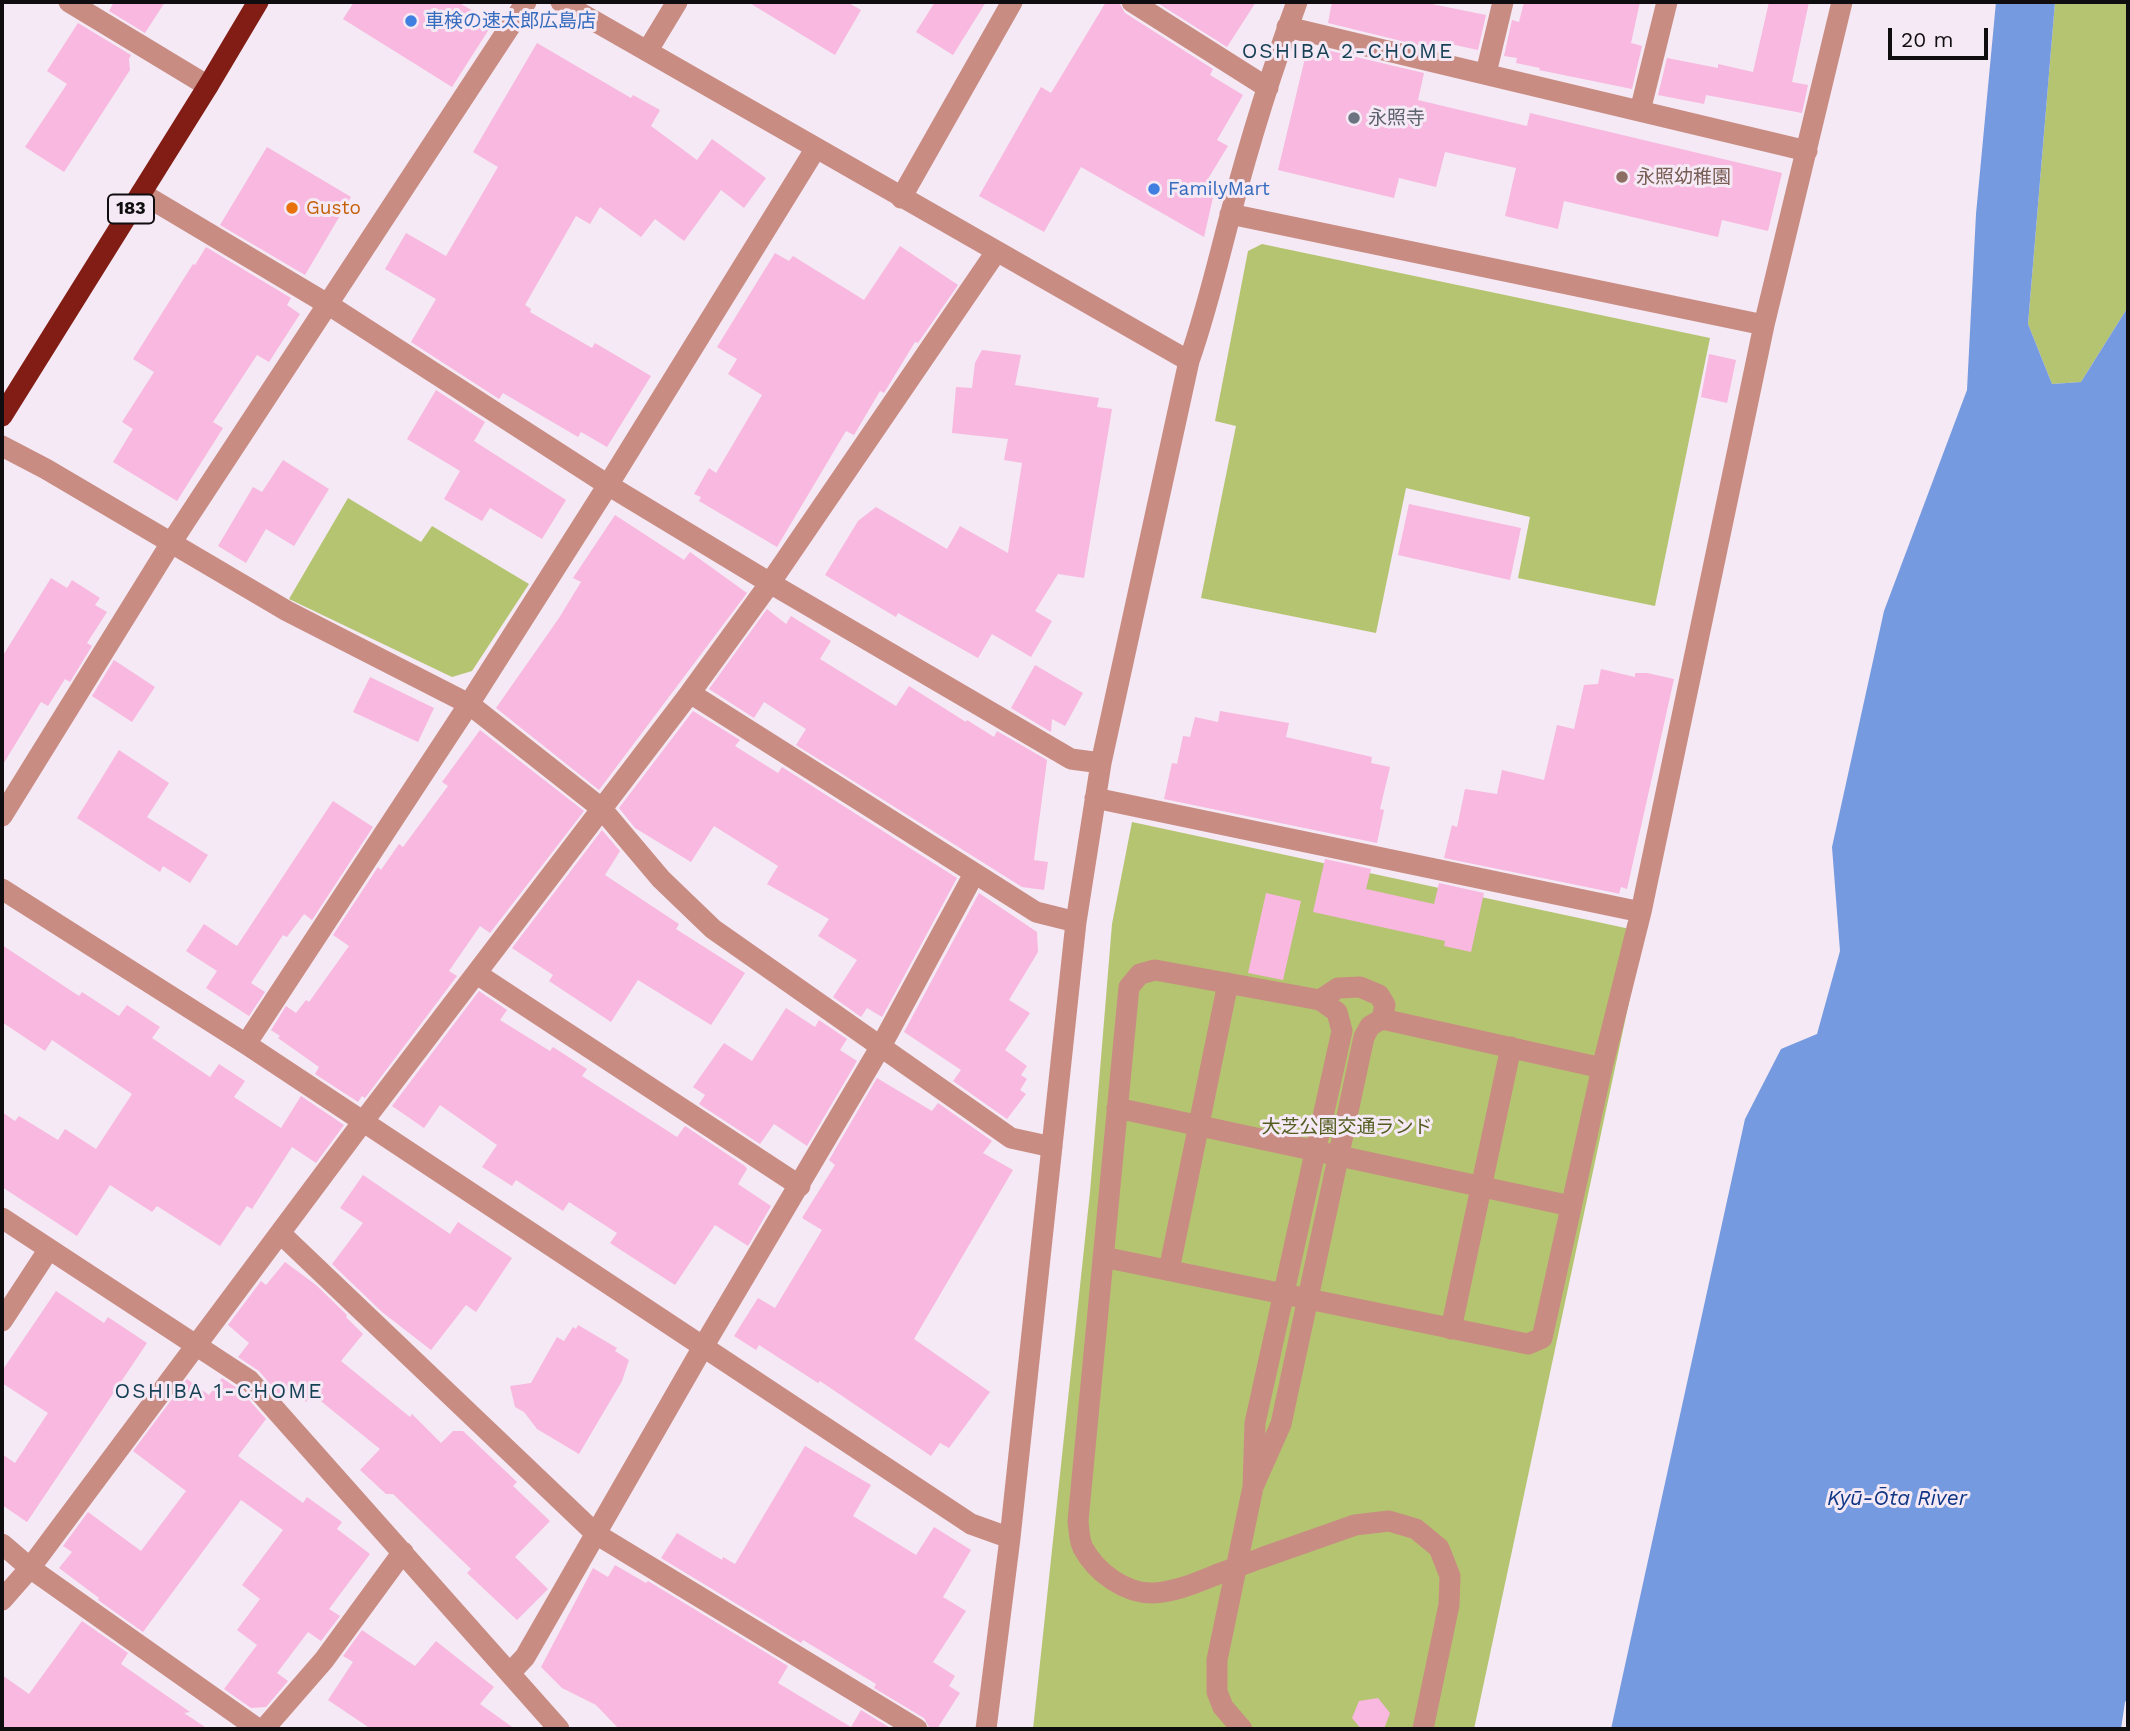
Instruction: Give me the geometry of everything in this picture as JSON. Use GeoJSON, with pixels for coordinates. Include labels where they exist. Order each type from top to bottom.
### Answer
{"type":"FeatureCollection","features":[{"type":"Feature","properties":{"kind":"highway","name":"183"},"geometry":{"type":"LineString","coordinates":[[2,416],[258,2]]}},
{"type":"Feature","properties":{"kind":"street"},"geometry":{"type":"LineString","coordinates":[[69,2],[208,86]]}},
{"type":"Feature","properties":{"kind":"street"},"geometry":{"type":"LineString","coordinates":[[2,816],[171,543],[526,2]]}},
{"type":"Feature","properties":{"kind":"street"},"geometry":{"type":"LineString","coordinates":[[561,2],[1189,361]]}},
{"type":"Feature","properties":{"kind":"street"},"geometry":{"type":"LineString","coordinates":[[648,50],[677,2]]}},
{"type":"Feature","properties":{"kind":"street"},"geometry":{"type":"LineString","coordinates":[[901,198],[1012,2]]}},
{"type":"Feature","properties":{"kind":"street"},"geometry":{"type":"LineString","coordinates":[[1132,2],[1268,88]]}},
{"type":"Feature","properties":{"kind":"street"},"geometry":{"type":"LineString","coordinates":[[986,1729],[1010,1538],[1076,922],[1101,763],[1189,361],[1204,318],[1230,214],[1297,2]]}},
{"type":"Feature","properties":{"kind":"street"},"geometry":{"type":"LineString","coordinates":[[1486,73],[1503,2]]}},
{"type":"Feature","properties":{"kind":"street"},"geometry":{"type":"LineString","coordinates":[[1640,111],[1667,2]]}},
{"type":"Feature","properties":{"kind":"street"},"geometry":{"type":"LineString","coordinates":[[1103,1257],[1528,1344],[1542,1338],[1602,1068],[1641,912],[1764,325],[1842,2]]}},
{"type":"Feature","properties":{"kind":"street"},"geometry":{"type":"LineString","coordinates":[[1287,27],[1807,151]]}},
{"type":"Feature","properties":{"kind":"street"},"geometry":{"type":"LineString","coordinates":[[246,1044],[469,704],[816,148]]}},
{"type":"Feature","properties":{"kind":"street"},"geometry":{"type":"LineString","coordinates":[[141,192],[329,305],[608,485],[770,583],[1072,759],[1101,763]]}},
{"type":"Feature","properties":{"kind":"street"},"geometry":{"type":"LineString","coordinates":[[1230,214],[1764,325]]}},
{"type":"Feature","properties":{"kind":"street"},"geometry":{"type":"LineString","coordinates":[[2,1600],[30,1568],[279,1233],[690,693],[770,583],[996,252]]}},
{"type":"Feature","properties":{"kind":"street"},"geometry":{"type":"LineString","coordinates":[[2,446],[46,469],[287,611],[469,704],[601,808],[661,879],[713,929],[1011,1138],[1052,1147]]}},
{"type":"Feature","properties":{"kind":"street"},"geometry":{"type":"LineString","coordinates":[[690,693],[1036,912],[1076,922]]}},
{"type":"Feature","properties":{"kind":"street"},"geometry":{"type":"LineString","coordinates":[[1095,799],[1641,912]]}},
{"type":"Feature","properties":{"kind":"street"},"geometry":{"type":"LineString","coordinates":[[510,1673],[525,1657],[703,1347],[800,1186],[881,1046],[974,874]]}},
{"type":"Feature","properties":{"kind":"street"},"geometry":{"type":"LineString","coordinates":[[2,889],[246,1044],[971,1524],[1010,1538]]}},
{"type":"Feature","properties":{"kind":"street"},"geometry":{"type":"LineString","coordinates":[[1242,1729],[1223,1707],[1217,1692],[1217,1660],[1253,1487],[1255,1423],[1342,1031],[1337,1012],[1320,1000],[1155,970],[1140,974],[1129,987],[1078,1521],[1082,1545],[1097,1569],[1126,1588],[1153,1593],[1186,1586],[1218,1574],[1264,1557],[1355,1525],[1389,1521],[1416,1530],[1439,1548],[1450,1576],[1449,1605],[1423,1729]]}},
{"type":"Feature","properties":{"kind":"street"},"geometry":{"type":"LineString","coordinates":[[477,974],[800,1186]]}},
{"type":"Feature","properties":{"kind":"street"},"geometry":{"type":"LineString","coordinates":[[1169,1270],[1228,983]]}},
{"type":"Feature","properties":{"kind":"street"},"geometry":{"type":"LineString","coordinates":[[1253,1487],[1281,1424],[1364,1037],[1370,1027],[1382,1019],[1385,1005],[1379,995],[1360,987],[1338,988],[1320,1000]]}},
{"type":"Feature","properties":{"kind":"street"},"geometry":{"type":"LineString","coordinates":[[1382,1019],[1602,1068]]}},
{"type":"Feature","properties":{"kind":"street"},"geometry":{"type":"LineString","coordinates":[[1451,1329],[1511,1048]]}},
{"type":"Feature","properties":{"kind":"street"},"geometry":{"type":"LineString","coordinates":[[1117,1108],[1571,1206]]}},
{"type":"Feature","properties":{"kind":"street"},"geometry":{"type":"LineString","coordinates":[[2,1218],[249,1380],[559,1729]]}},
{"type":"Feature","properties":{"kind":"street"},"geometry":{"type":"LineString","coordinates":[[279,1233],[596,1534],[917,1729]]}},
{"type":"Feature","properties":{"kind":"street"},"geometry":{"type":"LineString","coordinates":[[2,1321],[49,1250]]}},
{"type":"Feature","properties":{"kind":"street"},"geometry":{"type":"LineString","coordinates":[[2,1544],[30,1568],[258,1729]]}},
{"type":"Feature","properties":{"kind":"street"},"geometry":{"type":"LineString","coordinates":[[264,1729],[324,1660],[403,1552]]}},
{"type":"Feature","properties":{"kind":"green space"},"geometry":{"type":"Polygon","coordinates":[[[2055,2],[2128,2],[2128,307],[2081,382],[2052,384],[2028,324],[2055,2]]]}},
{"type":"Feature","properties":{"kind":"green space"},"geometry":{"type":"Polygon","coordinates":[[[1262,244],[1710,338],[1655,606],[1518,578],[1530,517],[1406,488],[1376,633],[1201,598],[1236,426],[1215,421],[1248,251],[1262,244]]]}},
{"type":"Feature","properties":{"kind":"green space"},"geometry":{"type":"Polygon","coordinates":[[[348,498],[421,542],[432,526],[529,584],[472,671],[452,677],[289,599],[348,498]]]}},
{"type":"Feature","properties":{"kind":"green space","name":"大芝公園交通ランド"},"geometry":{"type":"Polygon","coordinates":[[[1132,822],[1644,932],[1474,1729],[1033,1729],[1090,1192],[1112,924],[1132,822]]]}},
{"type":"Feature","properties":{"kind":"water","name":"Kyū-Ōta River"},"geometry":{"type":"Polygon","coordinates":[[[1996,2],[2055,2],[2028,324],[2052,384],[2081,382],[2128,307],[2128,1698],[2121,1729],[1611,1729],[1745,1119],[1781,1049],[1817,1034],[1840,951],[1832,847],[1884,611],[1967,390],[1976,214],[1996,2]]]}},
{"type":"Feature","properties":{"kind":"building"},"geometry":{"type":"Polygon","coordinates":[[[114,2],[165,2],[145,33],[109,11],[114,2]]]}},
{"type":"Feature","properties":{"kind":"building"},"geometry":{"type":"Polygon","coordinates":[[[354,2],[458,2],[493,23],[452,87],[343,19],[354,2]]]}},
{"type":"Feature","properties":{"kind":"building"},"geometry":{"type":"Polygon","coordinates":[[[748,2],[847,2],[861,10],[835,55],[748,2]]]}},
{"type":"Feature","properties":{"kind":"building"},"geometry":{"type":"Polygon","coordinates":[[[935,2],[986,2],[953,55],[916,32],[935,2]]]}},
{"type":"Feature","properties":{"kind":"building"},"geometry":{"type":"Polygon","coordinates":[[[1106,2],[1119,2],[1125,13],[1213,69],[1210,75],[1243,95],[1217,140],[1228,146],[1203,187],[1214,193],[1204,237],[1081,167],[1044,232],[979,196],[1041,87],[1051,93],[1106,2]]]}},
{"type":"Feature","properties":{"kind":"building"},"geometry":{"type":"Polygon","coordinates":[[[1156,2],[1256,2],[1227,47],[1156,2]]]}},
{"type":"Feature","properties":{"kind":"building"},"geometry":{"type":"Polygon","coordinates":[[[1332,2],[1422,2],[1486,15],[1478,50],[1432,40],[1430,48],[1328,23],[1332,2]]]}},
{"type":"Feature","properties":{"kind":"building"},"geometry":{"type":"Polygon","coordinates":[[[1524,2],[1640,2],[1631,43],[1642,46],[1632,89],[1539,70],[1540,68],[1516,63],[1517,58],[1504,56],[1512,20],[1519,22],[1524,2]]]}},
{"type":"Feature","properties":{"kind":"building"},"geometry":{"type":"Polygon","coordinates":[[[1769,2],[1809,2],[1792,82],[1808,85],[1802,113],[1706,95],[1704,104],[1658,95],[1667,58],[1718,68],[1718,64],[1753,72],[1769,2]]]}},
{"type":"Feature","properties":{"kind":"building"},"geometry":{"type":"Polygon","coordinates":[[[78,23],[131,55],[130,70],[64,172],[25,147],[67,84],[47,71],[78,23]]]}},
{"type":"Feature","properties":{"kind":"building"},"geometry":{"type":"Polygon","coordinates":[[[537,43],[631,98],[633,95],[660,110],[651,126],[697,160],[712,139],[766,178],[744,208],[721,190],[684,241],[655,219],[641,237],[600,207],[590,224],[576,216],[525,305],[531,309],[530,312],[592,348],[595,343],[651,376],[607,447],[581,432],[578,437],[503,393],[499,399],[411,342],[436,299],[385,269],[406,233],[446,256],[498,167],[473,152],[537,43]]]}},
{"type":"Feature","properties":{"kind":"building"},"geometry":{"type":"Polygon","coordinates":[[[1322,49],[1424,73],[1418,100],[1527,126],[1530,113],[1782,173],[1768,231],[1722,220],[1718,237],[1564,201],[1558,229],[1505,216],[1516,168],[1445,152],[1436,187],[1399,178],[1394,198],[1278,170],[1306,54],[1320,58],[1322,49]]]}},
{"type":"Feature","properties":{"kind":"building"},"geometry":{"type":"Polygon","coordinates":[[[267,147],[351,197],[305,275],[220,225],[267,147]]]}},
{"type":"Feature","properties":{"kind":"building"},"geometry":{"type":"Polygon","coordinates":[[[900,246],[958,285],[918,343],[915,342],[884,393],[880,391],[854,435],[846,431],[777,547],[699,501],[701,497],[694,494],[709,468],[716,473],[762,395],[728,374],[737,359],[717,347],[775,253],[789,261],[793,256],[864,300],[900,246]]]}},
{"type":"Feature","properties":{"kind":"building"},"geometry":{"type":"Polygon","coordinates":[[[206,247],[291,298],[287,305],[300,314],[269,362],[257,355],[213,422],[223,428],[177,501],[113,462],[133,429],[122,422],[154,372],[133,359],[206,247]]]}},
{"type":"Feature","properties":{"kind":"building"},"geometry":{"type":"Polygon","coordinates":[[[982,350],[1021,355],[1015,385],[1099,398],[1097,407],[1112,409],[1084,578],[1058,574],[1035,611],[1052,621],[1031,657],[992,634],[978,658],[898,613],[896,617],[825,575],[858,521],[876,507],[947,549],[960,526],[1008,553],[1022,463],[1004,460],[1008,439],[952,433],[956,387],[972,388],[975,363],[982,350]]]}},
{"type":"Feature","properties":{"kind":"building"},"geometry":{"type":"Polygon","coordinates":[[[1709,354],[1736,360],[1727,403],[1701,397],[1709,354]]]}},
{"type":"Feature","properties":{"kind":"building"},"geometry":{"type":"Polygon","coordinates":[[[436,390],[485,422],[474,441],[566,500],[542,539],[490,508],[482,521],[444,499],[460,471],[407,439],[436,390]]]}},
{"type":"Feature","properties":{"kind":"building"},"geometry":{"type":"Polygon","coordinates":[[[283,460],[329,489],[294,546],[266,529],[246,563],[218,546],[253,487],[262,492],[283,460]]]}},
{"type":"Feature","properties":{"kind":"building"},"geometry":{"type":"Polygon","coordinates":[[[1409,504],[1521,528],[1510,580],[1398,555],[1409,504]]]}},
{"type":"Feature","properties":{"kind":"building"},"geometry":{"type":"Polygon","coordinates":[[[615,515],[684,560],[690,552],[747,593],[599,790],[496,708],[559,618],[581,582],[573,578],[615,515]]]}},
{"type":"Feature","properties":{"kind":"building"},"geometry":{"type":"Polygon","coordinates":[[[51,578],[67,588],[72,580],[100,598],[95,605],[107,612],[87,643],[92,646],[70,682],[65,679],[48,706],[41,702],[2,766],[2,657],[51,578]]]}},
{"type":"Feature","properties":{"kind":"building"},"geometry":{"type":"Polygon","coordinates":[[[767,609],[786,624],[791,616],[831,641],[820,659],[896,706],[909,686],[966,722],[967,720],[994,737],[997,731],[1047,760],[1034,860],[1048,862],[1044,890],[1022,887],[796,745],[806,729],[764,702],[754,718],[709,689],[767,609]]]}},
{"type":"Feature","properties":{"kind":"building"},"geometry":{"type":"Polygon","coordinates":[[[114,660],[155,687],[132,722],[92,696],[114,660]]]}},
{"type":"Feature","properties":{"kind":"building"},"geometry":{"type":"Polygon","coordinates":[[[1035,665],[1083,693],[1065,726],[1052,719],[1051,732],[1011,708],[1035,665]]]}},
{"type":"Feature","properties":{"kind":"building"},"geometry":{"type":"Polygon","coordinates":[[[1601,669],[1635,677],[1635,673],[1647,673],[1674,679],[1627,889],[1621,887],[1619,894],[1444,858],[1452,825],[1457,827],[1465,789],[1497,794],[1502,770],[1544,780],[1557,725],[1574,729],[1584,685],[1598,684],[1601,669]]]}},
{"type":"Feature","properties":{"kind":"building"},"geometry":{"type":"Polygon","coordinates":[[[370,677],[434,708],[418,742],[353,712],[370,677]]]}},
{"type":"Feature","properties":{"kind":"building"},"geometry":{"type":"Polygon","coordinates":[[[693,711],[740,740],[735,746],[778,773],[782,767],[957,878],[882,1017],[867,1008],[861,1017],[833,997],[857,960],[818,936],[829,919],[767,884],[778,866],[714,826],[691,862],[635,828],[619,808],[693,711]]]}},
{"type":"Feature","properties":{"kind":"building"},"geometry":{"type":"Polygon","coordinates":[[[1220,711],[1289,723],[1286,737],[1372,757],[1371,763],[1390,767],[1380,809],[1384,810],[1377,843],[1164,799],[1172,763],[1177,764],[1183,736],[1190,737],[1195,717],[1218,722],[1220,711]]]}},
{"type":"Feature","properties":{"kind":"building"},"geometry":{"type":"Polygon","coordinates":[[[480,730],[584,811],[490,933],[480,926],[449,971],[457,976],[365,1098],[362,1096],[358,1102],[315,1074],[319,1067],[271,1030],[286,1006],[296,1013],[306,1000],[309,1002],[349,946],[333,935],[378,867],[381,870],[399,844],[403,847],[448,786],[442,782],[480,730]]]}},
{"type":"Feature","properties":{"kind":"building"},"geometry":{"type":"Polygon","coordinates":[[[119,750],[169,783],[147,817],[208,855],[190,883],[163,866],[160,872],[77,818],[119,750]]]}},
{"type":"Feature","properties":{"kind":"building"},"geometry":{"type":"Polygon","coordinates":[[[333,801],[373,827],[312,920],[304,914],[287,937],[283,935],[251,983],[265,992],[249,1016],[206,988],[217,971],[186,951],[204,924],[237,946],[333,801]]]}},
{"type":"Feature","properties":{"kind":"building"},"geometry":{"type":"Polygon","coordinates":[[[602,830],[620,851],[605,875],[679,924],[676,929],[745,973],[711,1025],[638,980],[611,1022],[549,981],[553,975],[512,948],[602,830]]]}},
{"type":"Feature","properties":{"kind":"building"},"geometry":{"type":"Polygon","coordinates":[[[1325,859],[1371,869],[1366,889],[1434,904],[1439,883],[1484,893],[1471,952],[1444,946],[1445,941],[1313,912],[1325,859]]]}},
{"type":"Feature","properties":{"kind":"building"},"geometry":{"type":"Polygon","coordinates":[[[979,893],[1037,932],[1038,952],[1009,1000],[1030,1013],[1005,1050],[1027,1066],[1021,1075],[1027,1079],[1020,1090],[1026,1094],[1007,1119],[953,1081],[961,1070],[904,1032],[979,893]]]}},
{"type":"Feature","properties":{"kind":"building"},"geometry":{"type":"Polygon","coordinates":[[[1266,893],[1301,901],[1283,980],[1248,973],[1266,893]]]}},
{"type":"Feature","properties":{"kind":"building"},"geometry":{"type":"Polygon","coordinates":[[[2,945],[79,996],[82,992],[119,1016],[127,1005],[160,1027],[152,1038],[210,1077],[219,1064],[245,1081],[234,1097],[281,1128],[301,1096],[344,1125],[316,1163],[292,1147],[252,1209],[247,1206],[220,1246],[157,1206],[152,1212],[110,1185],[77,1236],[2,1187],[2,1112],[15,1121],[19,1116],[58,1140],[65,1129],[96,1149],[132,1094],[52,1040],[45,1051],[2,1022],[2,945]]]}},
{"type":"Feature","properties":{"kind":"building"},"geometry":{"type":"Polygon","coordinates":[[[479,991],[507,1010],[500,1020],[550,1051],[553,1047],[587,1069],[582,1076],[677,1137],[685,1126],[745,1166],[747,1169],[738,1184],[771,1206],[748,1246],[715,1225],[675,1285],[610,1243],[617,1233],[569,1202],[563,1211],[516,1180],[512,1186],[482,1167],[497,1145],[440,1105],[424,1128],[392,1106],[479,991]]]}},
{"type":"Feature","properties":{"kind":"building"},"geometry":{"type":"Polygon","coordinates":[[[786,1008],[815,1027],[819,1020],[847,1039],[840,1050],[857,1061],[807,1146],[774,1124],[760,1144],[699,1104],[705,1095],[693,1087],[724,1043],[752,1061],[786,1008]]]}},
{"type":"Feature","properties":{"kind":"building"},"geometry":{"type":"Polygon","coordinates":[[[877,1078],[932,1111],[938,1103],[992,1141],[983,1153],[1013,1170],[914,1339],[990,1392],[949,1448],[940,1443],[931,1456],[820,1381],[818,1383],[759,1345],[756,1350],[734,1336],[758,1298],[775,1308],[822,1230],[802,1218],[835,1165],[829,1160],[877,1078]]]}},
{"type":"Feature","properties":{"kind":"building"},"geometry":{"type":"Polygon","coordinates":[[[363,1175],[450,1234],[458,1222],[512,1258],[476,1312],[466,1305],[431,1350],[382,1312],[332,1264],[363,1223],[340,1208],[363,1175]]]}},
{"type":"Feature","properties":{"kind":"building"},"geometry":{"type":"Polygon","coordinates":[[[285,1262],[316,1285],[363,1334],[341,1361],[410,1417],[412,1414],[441,1443],[453,1431],[463,1431],[517,1482],[513,1486],[550,1521],[515,1557],[548,1589],[517,1620],[467,1573],[471,1569],[393,1494],[386,1494],[360,1470],[380,1449],[312,1394],[306,1402],[289,1388],[282,1398],[259,1371],[238,1357],[249,1343],[228,1325],[261,1281],[266,1285],[285,1262]]]}},
{"type":"Feature","properties":{"kind":"building"},"geometry":{"type":"Polygon","coordinates":[[[56,1291],[104,1323],[108,1317],[147,1343],[27,1522],[2,1505],[2,1454],[15,1463],[48,1413],[2,1383],[2,1371],[56,1291]]]}},
{"type":"Feature","properties":{"kind":"building"},"geometry":{"type":"Polygon","coordinates":[[[578,1325],[617,1348],[615,1351],[629,1360],[622,1381],[579,1454],[537,1429],[524,1412],[515,1407],[510,1386],[531,1383],[557,1337],[564,1341],[573,1327],[576,1329],[578,1325]]]}},
{"type":"Feature","properties":{"kind":"building"},"geometry":{"type":"Polygon","coordinates":[[[222,1378],[240,1390],[266,1419],[238,1456],[303,1503],[307,1497],[342,1522],[337,1529],[370,1554],[329,1609],[340,1616],[321,1641],[308,1632],[277,1673],[288,1681],[266,1707],[251,1708],[224,1689],[257,1645],[237,1630],[260,1599],[242,1585],[283,1530],[241,1500],[143,1632],[59,1568],[72,1552],[63,1546],[88,1512],[141,1551],[186,1491],[133,1451],[187,1379],[209,1395],[222,1378]]]}},
{"type":"Feature","properties":{"kind":"building"},"geometry":{"type":"Polygon","coordinates":[[[805,1446],[871,1485],[853,1516],[916,1555],[934,1527],[971,1550],[943,1597],[966,1611],[933,1662],[955,1676],[949,1686],[960,1693],[937,1729],[930,1729],[924,1718],[874,1688],[876,1684],[803,1640],[801,1643],[661,1558],[677,1533],[722,1560],[723,1557],[735,1564],[805,1446]]]}},
{"type":"Feature","properties":{"kind":"building"},"geometry":{"type":"Polygon","coordinates":[[[615,1565],[646,1583],[648,1581],[788,1666],[778,1683],[851,1727],[861,1710],[892,1729],[619,1729],[596,1705],[562,1688],[541,1667],[593,1568],[608,1577],[615,1565]]]}},
{"type":"Feature","properties":{"kind":"building"},"geometry":{"type":"Polygon","coordinates":[[[82,1621],[128,1653],[121,1664],[190,1712],[184,1713],[208,1729],[2,1729],[2,1675],[29,1694],[82,1621]]]}},
{"type":"Feature","properties":{"kind":"building"},"geometry":{"type":"Polygon","coordinates":[[[362,1630],[415,1666],[436,1641],[494,1687],[480,1704],[515,1729],[371,1729],[328,1700],[353,1662],[343,1656],[362,1630]]]}},
{"type":"Feature","properties":{"kind":"building"},"geometry":{"type":"Polygon","coordinates":[[[1378,1698],[1390,1713],[1384,1729],[1361,1729],[1352,1718],[1359,1701],[1378,1698]]]}},
{"type":"Feature","properties":{"kind":"place","name":"車検の速太郎広島店"},"geometry":{"type":"Point","coordinates":[411,21]}},
{"type":"Feature","properties":{"kind":"place","name":"永照寺"},"geometry":{"type":"Point","coordinates":[1354,118]}},
{"type":"Feature","properties":{"kind":"place","name":"永照幼稚園"},"geometry":{"type":"Point","coordinates":[1622,177]}},
{"type":"Feature","properties":{"kind":"place","name":"FamilyMart"},"geometry":{"type":"Point","coordinates":[1154,189]}},
{"type":"Feature","properties":{"kind":"place","name":"Gusto"},"geometry":{"type":"Point","coordinates":[292,208]}},
{"type":"Feature","properties":{"kind":"district","name":"OSHIBA 2-CHOME"},"geometry":{"type":"Point","coordinates":[1348,52]}},
{"type":"Feature","properties":{"kind":"district","name":"OSHIBA 1-CHOME"},"geometry":{"type":"Point","coordinates":[219,1392]}}]}
